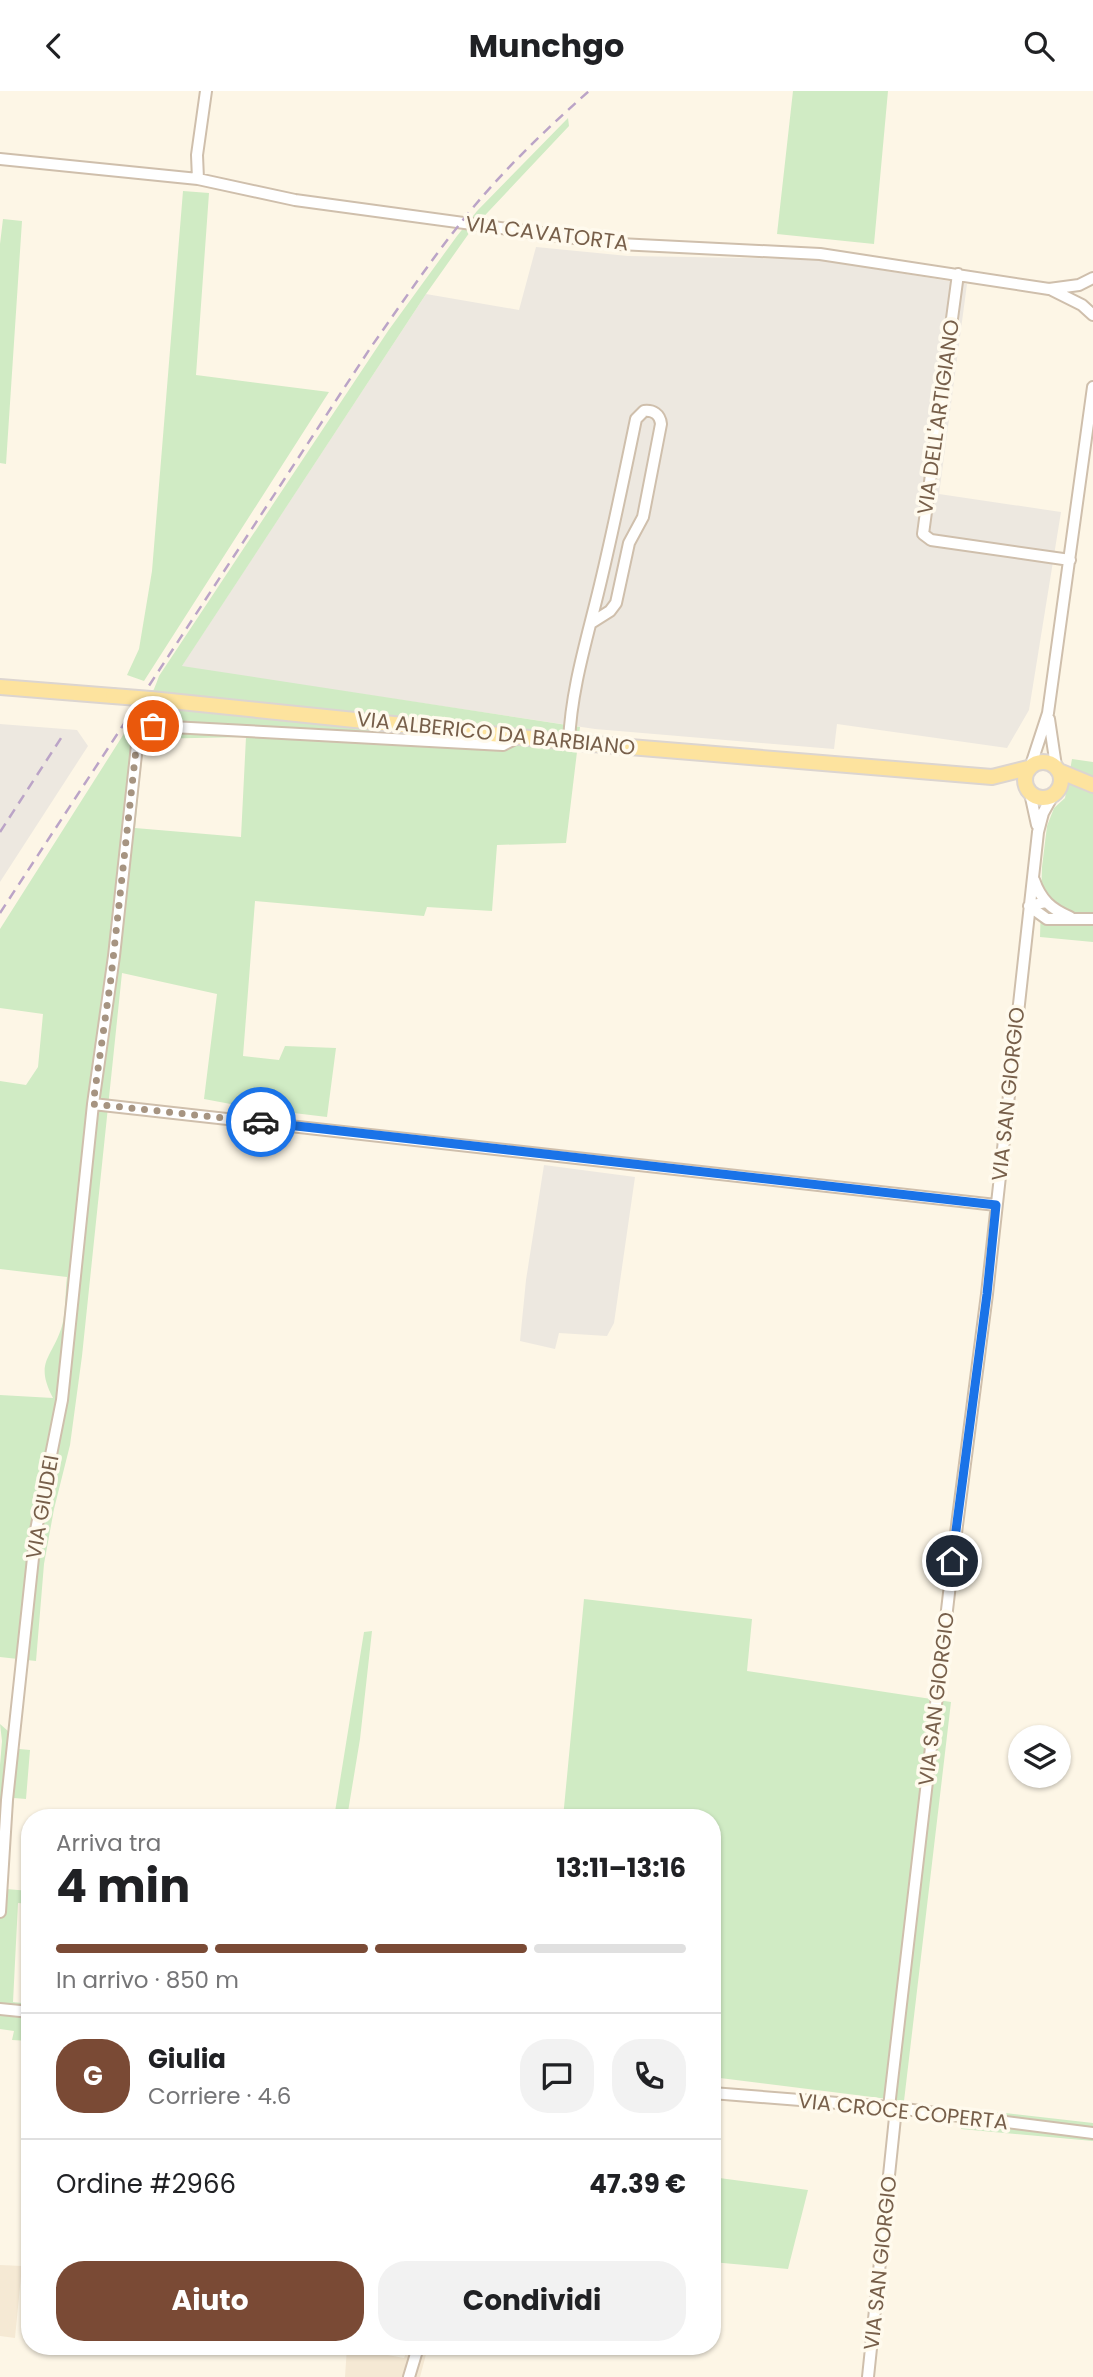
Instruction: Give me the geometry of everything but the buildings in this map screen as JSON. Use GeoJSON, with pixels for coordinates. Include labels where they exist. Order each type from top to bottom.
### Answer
{"type":"FeatureCollection","features":[{"type":"Feature","properties":{"kind":"main road","name":"VIA ALBERICO DA BARBIANO"},"geometry":{"type":"LineString","coordinates":[[0,687],[151,699],[522,735],[569,742],[992,777],[1029,791]]}},
{"type":"Feature","properties":{"kind":"main road"},"geometry":{"type":"LineString","coordinates":[[1041,761],[1093,786],[1041,798],[1029,791],[1024,779],[1030,767],[1041,761]]}},
{"type":"Feature","properties":{"kind":"main road","name":"VIA ALBERICO DA BARBIANO"},"geometry":{"type":"LineString","coordinates":[[992,777],[1030,767]]}},
{"type":"Feature","properties":{"kind":"main road"},"geometry":{"type":"LineString","coordinates":[[1055,793],[1061,781],[1057,769]]}},
{"type":"Feature","properties":{"kind":"street"},"geometry":{"type":"LineString","coordinates":[[198,179],[197,155],[206,91]]}},
{"type":"Feature","properties":{"kind":"street","name":"VIA CAVATORTA"},"geometry":{"type":"LineString","coordinates":[[0,159],[198,179],[295,200],[620,244],[820,254],[1049,289],[1088,285],[1093,278]]}},
{"type":"Feature","properties":{"kind":"street","name":"VIA DELL'ARTIGIANO"},"geometry":{"type":"LineString","coordinates":[[958,274],[923,534],[928,540],[1070,560]]}},
{"type":"Feature","properties":{"kind":"street"},"geometry":{"type":"LineString","coordinates":[[1049,289],[1088,305],[1093,315]]}},
{"type":"Feature","properties":{"kind":"street"},"geometry":{"type":"LineString","coordinates":[[1030,767],[1048,713],[1093,387]]}},
{"type":"Feature","properties":{"kind":"street"},"geometry":{"type":"LineString","coordinates":[[569,742],[571,709],[636,419],[644,411],[652,411],[661,424],[643,517],[629,543],[616,603],[610,611],[591,623]]}},
{"type":"Feature","properties":{"kind":"street"},"geometry":{"type":"LineString","coordinates":[[1048,713],[1057,769]]}},
{"type":"Feature","properties":{"kind":"street","name":"VIA GIUDEI"},"geometry":{"type":"LineString","coordinates":[[0,1912],[7,1800],[36,1530],[62,1400],[93,1104],[112,969],[137,740],[144,729],[153,726],[503,745],[522,735]]}},
{"type":"Feature","properties":{"kind":"street","name":"VIA SAN GIORGIO"},"geometry":{"type":"LineString","coordinates":[[1029,791],[1036,813],[1038,832]]}},
{"type":"Feature","properties":{"kind":"street","name":"VIA SAN GIORGIO"},"geometry":{"type":"LineString","coordinates":[[868,2377],[892,2107],[956,1534],[987,1294],[1032,877],[1043,813],[1055,793]]}},
{"type":"Feature","properties":{"kind":"street"},"geometry":{"type":"LineString","coordinates":[[1032,877],[1045,902],[1054,910],[1073,918]]}},
{"type":"Feature","properties":{"kind":"street"},"geometry":{"type":"LineString","coordinates":[[1029,906],[1045,902]]}},
{"type":"Feature","properties":{"kind":"street"},"geometry":{"type":"LineString","coordinates":[[1029,906],[1047,919]]}},
{"type":"Feature","properties":{"kind":"street"},"geometry":{"type":"LineString","coordinates":[[1026,931],[1034,923],[1047,919],[1093,919]]}},
{"type":"Feature","properties":{"kind":"street"},"geometry":{"type":"LineString","coordinates":[[93,1104],[996,1205]]}},
{"type":"Feature","properties":{"kind":"street"},"geometry":{"type":"LineString","coordinates":[[0,2009],[21,2011]]}},
{"type":"Feature","properties":{"kind":"street","name":"VIA CROCE COPERTA"},"geometry":{"type":"LineString","coordinates":[[721,2094],[892,2107],[1093,2133]]}},
{"type":"Feature","properties":{"kind":"street"},"geometry":{"type":"LineString","coordinates":[[409,2377],[416,2355]]}},
{"type":"Feature","properties":{"kind":"shaded area"},"geometry":{"type":"Polygon","coordinates":[[[536,247],[628,256],[814,259],[967,284],[939,494],[1061,512],[1029,710],[1007,748],[837,724],[834,749],[595,729],[181,667],[426,294],[519,310],[536,247]]]}},
{"type":"Feature","properties":{"kind":"shaded area"},"geometry":{"type":"Polygon","coordinates":[[[0,724],[77,730],[88,746],[0,882],[0,724]]]}},
{"type":"Feature","properties":{"kind":"shaded area"},"geometry":{"type":"Polygon","coordinates":[[[544,1165],[635,1177],[614,1323],[607,1336],[559,1333],[555,1349],[520,1341],[526,1280],[544,1165]]]}},
{"type":"Feature","properties":{"kind":"shaded area"},"geometry":{"type":"Polygon","coordinates":[[[0,2265],[21,2266],[15,2338],[0,2336],[0,2265]]]}},
{"type":"Feature","properties":{"kind":"shaded area"},"geometry":{"type":"Polygon","coordinates":[[[346,2355],[388,2355],[404,2358],[405,2355],[426,2355],[420,2377],[345,2377],[346,2355]]]}},
{"type":"Feature","properties":{"kind":"green space"},"geometry":{"type":"Polygon","coordinates":[[[793,91],[888,91],[874,244],[777,234],[793,91]]]}},
{"type":"Feature","properties":{"kind":"green space"},"geometry":{"type":"Polygon","coordinates":[[[568,118],[569,126],[472,229],[426,294],[182,666],[580,727],[566,843],[497,845],[492,911],[427,907],[424,916],[255,901],[243,1056],[279,1060],[285,1046],[336,1048],[327,1117],[204,1099],[217,994],[122,973],[82,1356],[70,1445],[44,1564],[36,1661],[0,1657],[0,1395],[53,1398],[45,1368],[62,1326],[67,1277],[0,1269],[0,1081],[26,1085],[38,1067],[43,1014],[0,1008],[0,929],[148,700],[159,676],[388,331],[477,211],[568,118]],[[246,737],[144,739],[135,828],[241,837],[246,737]]]}},
{"type":"Feature","properties":{"kind":"green space"},"geometry":{"type":"Polygon","coordinates":[[[183,191],[209,193],[196,375],[329,392],[144,681],[127,675],[139,649],[152,571],[183,191]]]}},
{"type":"Feature","properties":{"kind":"green space"},"geometry":{"type":"Polygon","coordinates":[[[3,219],[22,221],[6,464],[0,463],[0,244],[3,219]]]}},
{"type":"Feature","properties":{"kind":"green space"},"geometry":{"type":"Polygon","coordinates":[[[1072,759],[1093,762],[1093,942],[1040,937],[1042,867],[1047,826],[1054,808],[1065,798],[1072,759]]]}},
{"type":"Feature","properties":{"kind":"green space"},"geometry":{"type":"Polygon","coordinates":[[[584,1599],[752,1619],[747,1671],[951,1702],[904,2101],[721,2078],[721,1809],[564,1809],[584,1599]]]}},
{"type":"Feature","properties":{"kind":"green space"},"geometry":{"type":"Polygon","coordinates":[[[372,1631],[360,1739],[348,1809],[335,1809],[364,1632],[372,1631]]]}},
{"type":"Feature","properties":{"kind":"green space"},"geometry":{"type":"Polygon","coordinates":[[[0,1724],[8,1731],[9,1748],[30,1750],[26,1799],[14,1798],[6,1889],[21,1890],[13,2002],[21,2003],[21,2040],[12,2040],[14,2031],[0,2029],[0,1724]]]}},
{"type":"Feature","properties":{"kind":"green space"},"geometry":{"type":"Polygon","coordinates":[[[962,2108],[1093,2123],[1093,2141],[961,2129],[962,2108]]]}},
{"type":"Feature","properties":{"kind":"green space"},"geometry":{"type":"Polygon","coordinates":[[[721,2178],[808,2190],[788,2269],[721,2263],[721,2178]]]}},
{"type":"Feature","properties":{"kind":"railway"},"geometry":{"type":"LineString","coordinates":[[0,913],[371,347],[425,270],[489,189],[538,138],[589,91]]}},
{"type":"Feature","properties":{"kind":"railway"},"geometry":{"type":"LineString","coordinates":[[0,832],[63,735]]}},
{"type":"Feature","properties":{"kind":"way so far"},"geometry":{"type":"LineString","coordinates":[[153,726],[144,729],[137,740],[111,978],[93,1104],[261,1122]]}},
{"type":"Feature","properties":{"kind":"route"},"geometry":{"type":"LineString","coordinates":[[261,1122],[996,1205],[952,1561]]}}]}
